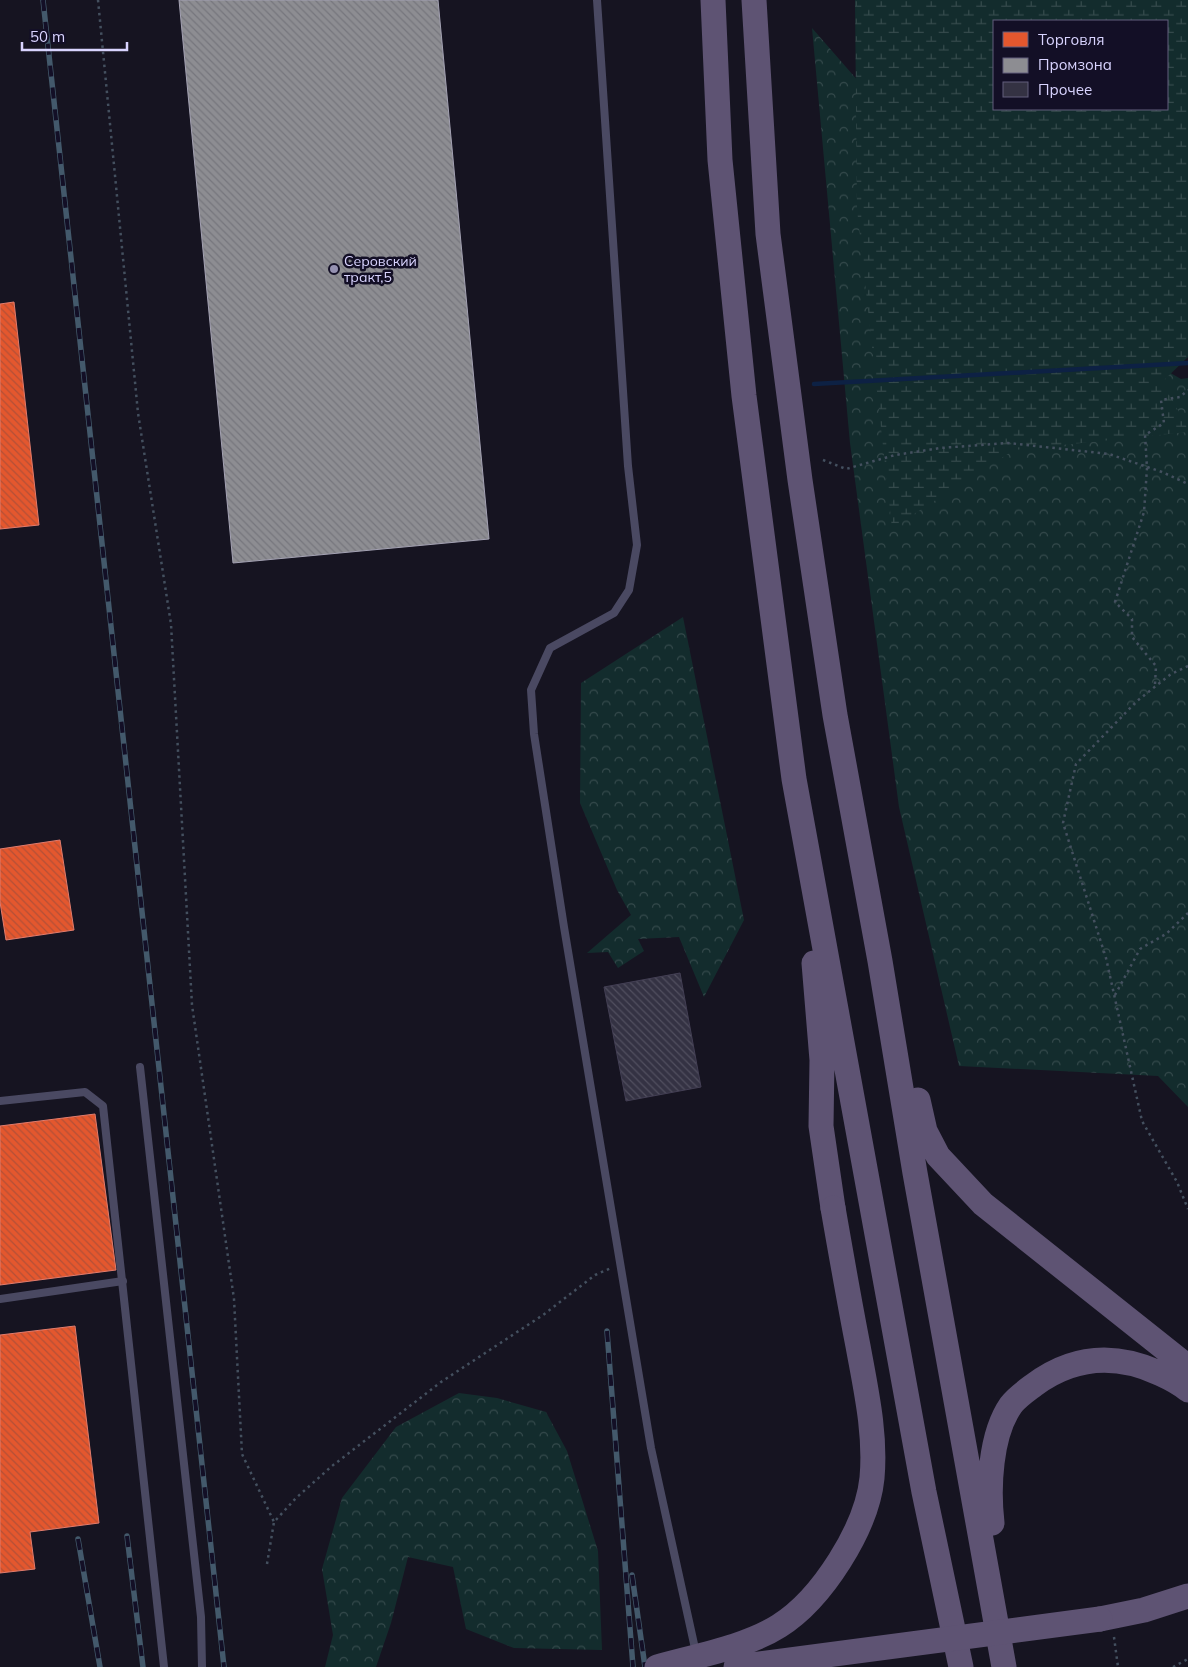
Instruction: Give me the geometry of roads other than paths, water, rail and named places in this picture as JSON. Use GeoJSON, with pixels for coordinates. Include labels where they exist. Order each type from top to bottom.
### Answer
{"type":"FeatureCollection","features":[{"type":"Feature","properties":{"kind":"main road"},"geometry":{"type":"LineString","coordinates":[[657,1667],[750,1640],[779,1626],[804,1607],[827,1580],[854,1534],[872,1480],[872,1437],[867,1398],[833,1208],[821,1126],[821,1051],[814,959],[794,779],[744,396],[720,160],[714,0]]}},
{"type":"Feature","properties":{"kind":"main road"},"geometry":{"type":"LineString","coordinates":[[754,0],[768,234],[800,480],[835,715],[1004,1667]]}},
{"type":"Feature","properties":{"kind":"main road"},"geometry":{"type":"LineString","coordinates":[[794,779],[924,1492],[961,1667]]}},
{"type":"Feature","properties":{"kind":"main road"},"geometry":{"type":"LineString","coordinates":[[880,961],[926,1131],[938,1156],[983,1204],[1188,1367]]}},
{"type":"Feature","properties":{"kind":"main road"},"geometry":{"type":"LineString","coordinates":[[1009,1667],[989,1496],[993,1458],[1000,1430],[1012,1405],[1025,1392],[1061,1368],[1089,1361],[1112,1359],[1140,1364],[1180,1383],[1188,1390]]}},
{"type":"Feature","properties":{"kind":"main road"},"geometry":{"type":"LineString","coordinates":[[736,1667],[1107,1628],[1144,1610],[1188,1596]]}},
{"type":"Feature","properties":{"kind":"lane"},"geometry":{"type":"LineString","coordinates":[[597,0],[628,466],[637,545],[629,590],[614,614],[550,648],[531,690],[534,734],[564,927],[651,1448],[699,1667]]}},
{"type":"Feature","properties":{"kind":"lane"},"geometry":{"type":"LineString","coordinates":[[140,1067],[200,1607],[202,1667]]}},
{"type":"Feature","properties":{"kind":"lane"},"geometry":{"type":"LineString","coordinates":[[0,1101],[85,1092],[103,1106],[164,1667]]}},
{"type":"Feature","properties":{"kind":"lane"},"geometry":{"type":"LineString","coordinates":[[0,1299],[123,1281]]}},
{"type":"Feature","properties":{"kind":"waterway"},"geometry":{"type":"LineString","coordinates":[[814,384],[1188,363]]}},
{"type":"Feature","properties":{"kind":"railway"},"geometry":{"type":"LineString","coordinates":[[43,0],[224,1667]]}},
{"type":"Feature","properties":{"kind":"railway"},"geometry":{"type":"LineString","coordinates":[[607,1331],[633,1667]]}},
{"type":"Feature","properties":{"kind":"railway"},"geometry":{"type":"LineString","coordinates":[[127,1536],[143,1667]]}},
{"type":"Feature","properties":{"kind":"railway"},"geometry":{"type":"LineString","coordinates":[[78,1539],[100,1667]]}},
{"type":"Feature","properties":{"kind":"railway"},"geometry":{"type":"LineString","coordinates":[[632,1575],[645,1667]]}},
{"type":"Feature","properties":{"kind":"place","name":"Серовский тракт,5"},"geometry":{"type":"Point","coordinates":[334,269]}}]}
